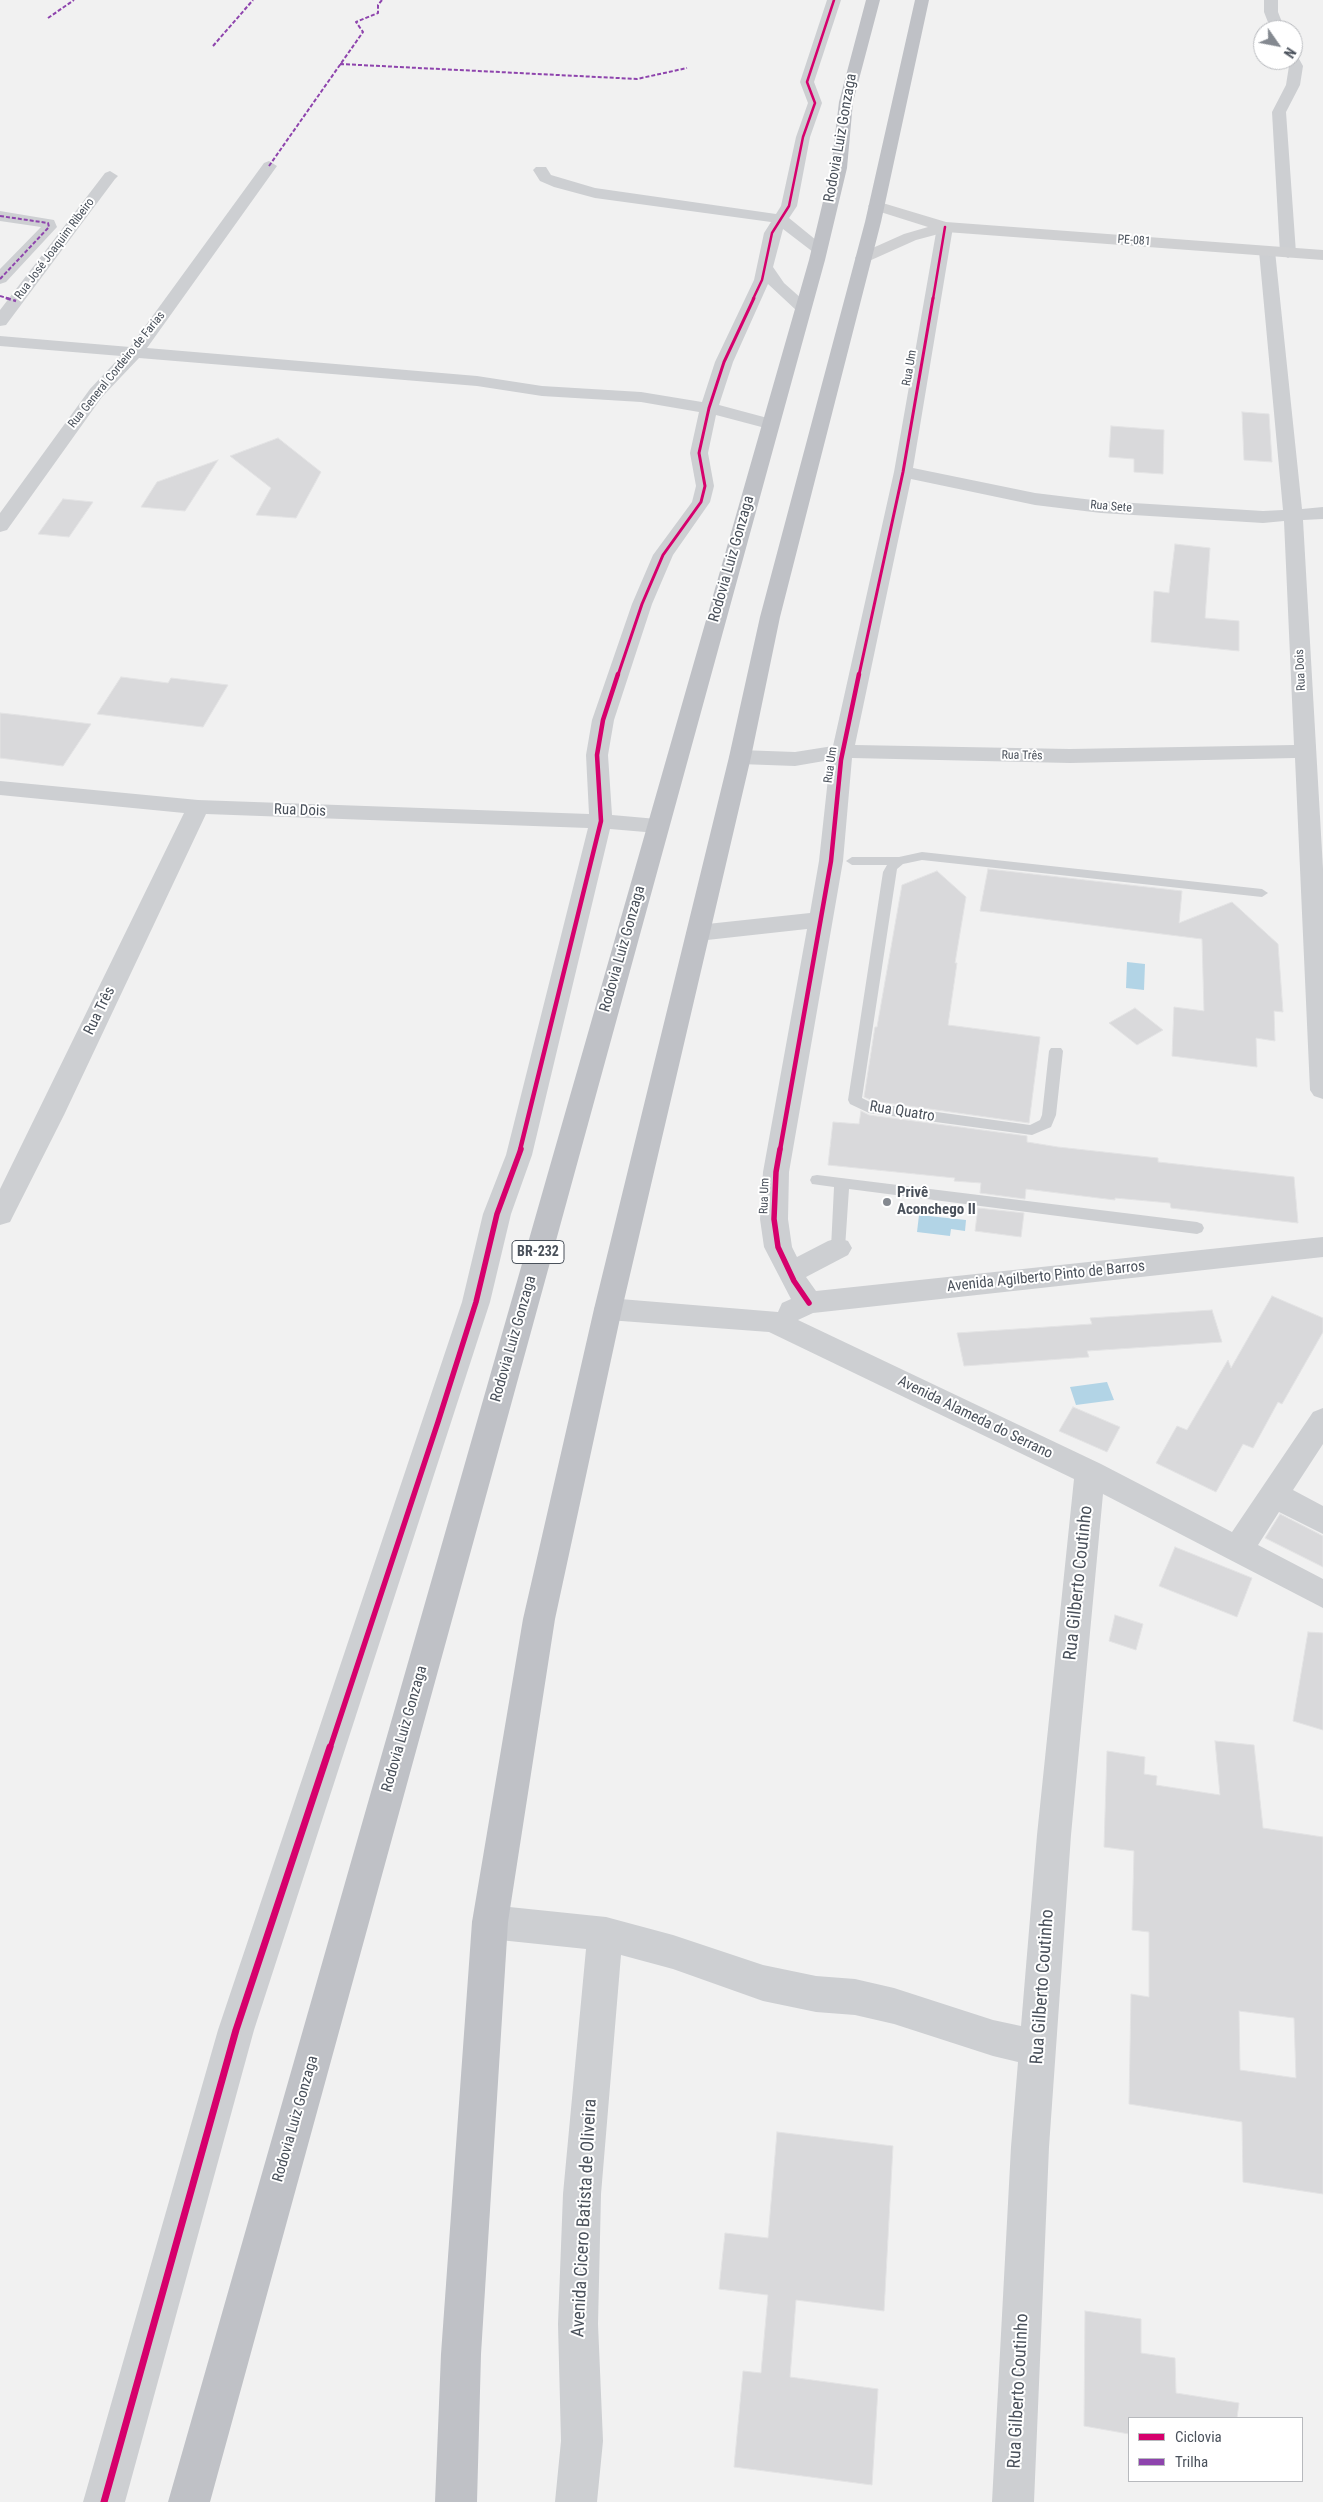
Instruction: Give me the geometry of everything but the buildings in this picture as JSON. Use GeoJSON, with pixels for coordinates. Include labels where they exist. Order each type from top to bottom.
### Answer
{"type":"FeatureCollection","features":[{"type":"Feature","properties":{"kind":"highway","name":"Rodovia Luiz Gonzaga"},"geometry":{"type":"LineString","coordinates":[[189,2502],[819,249],[838,168],[846,102],[873,0]]}},
{"type":"Feature","properties":{"kind":"highway"},"geometry":{"type":"LineString","coordinates":[[456,2502],[462,2354],[490,1922],[538,1619],[608,1309],[740,758],[770,617],[876,206],[922,0]]}},
{"type":"Feature","properties":{"kind":"street"},"geometry":{"type":"LineString","coordinates":[[104,2502],[236,2030],[476,1302],[497,1214],[519,1156],[601,821],[597,755],[603,720],[642,604],[663,555],[701,502],[705,486],[699,453],[710,408],[724,362],[755,299],[765,267],[772,234],[789,206],[803,137],[815,103],[807,82],[834,0]]}},
{"type":"Feature","properties":{"kind":"street"},"geometry":{"type":"LineString","coordinates":[[1271,0],[1270,12],[1274,20]]}},
{"type":"Feature","properties":{"kind":"street"},"geometry":{"type":"LineString","coordinates":[[1288,253],[1279,112],[1293,85],[1295,70]]}},
{"type":"Feature","properties":{"kind":"street","name":"Rua General Cordeiro de Farias"},"geometry":{"type":"LineString","coordinates":[[0,526],[96,393],[136,351],[269,166]]}},
{"type":"Feature","properties":{"kind":"street"},"geometry":{"type":"LineString","coordinates":[[541,170],[545,178],[595,194],[780,219],[819,249]]}},
{"type":"Feature","properties":{"kind":"street","name":"Rua José Joaquim Ribeiro"},"geometry":{"type":"LineString","coordinates":[[0,321],[8,299],[110,176]]}},
{"type":"Feature","properties":{"kind":"street"},"geometry":{"type":"LineString","coordinates":[[876,206],[945,227]]}},
{"type":"Feature","properties":{"kind":"street"},"geometry":{"type":"LineString","coordinates":[[0,216],[48,223],[49,227],[0,279]]}},
{"type":"Feature","properties":{"kind":"street"},"geometry":{"type":"LineString","coordinates":[[863,258],[910,237],[945,227]]}},
{"type":"Feature","properties":{"kind":"street","name":"PE-081"},"geometry":{"type":"LineString","coordinates":[[945,227],[1323,255]]}},
{"type":"Feature","properties":{"kind":"street","name":"Rua Um"},"geometry":{"type":"LineString","coordinates":[[809,1303],[790,1273],[778,1247],[774,1219],[776,1172],[821,920],[842,861],[843,751],[903,472],[945,227]]}},
{"type":"Feature","properties":{"kind":"street","name":"Rua Dois"},"geometry":{"type":"LineString","coordinates":[[1267,251],[1293,515],[1323,1090]]}},
{"type":"Feature","properties":{"kind":"street"},"geometry":{"type":"LineString","coordinates":[[765,267],[778,286],[803,307]]}},
{"type":"Feature","properties":{"kind":"street"},"geometry":{"type":"LineString","coordinates":[[0,341],[477,381],[542,390],[640,396],[710,408],[769,424]]}},
{"type":"Feature","properties":{"kind":"street","name":"Rua Sete"},"geometry":{"type":"LineString","coordinates":[[903,472],[1035,499],[1091,506],[1200,514],[1263,516],[1323,513]]}},
{"type":"Feature","properties":{"kind":"street","name":"Rua Três"},"geometry":{"type":"LineString","coordinates":[[740,758],[795,759],[843,751],[1070,756],[1305,751]]}},
{"type":"Feature","properties":{"kind":"street","name":"Rua Dois"},"geometry":{"type":"LineString","coordinates":[[0,788],[198,806],[601,821],[658,826]]}},
{"type":"Feature","properties":{"kind":"street","name":"Rua Três"},"geometry":{"type":"LineString","coordinates":[[0,1215],[51,1115],[198,806]]}},
{"type":"Feature","properties":{"kind":"street"},"geometry":{"type":"LineString","coordinates":[[698,933],[821,920]]}},
{"type":"Feature","properties":{"kind":"street","name":"Avenida Agilberto Pinto de Barros"},"geometry":{"type":"LineString","coordinates":[[773,1321],[809,1303],[1323,1247]]}},
{"type":"Feature","properties":{"kind":"street"},"geometry":{"type":"LineString","coordinates":[[790,1273],[838,1248]]}},
{"type":"Feature","properties":{"kind":"street","name":"Avenida Alameda do Serrano"},"geometry":{"type":"LineString","coordinates":[[608,1309],[773,1321],[1090,1473],[1323,1594]]}},
{"type":"Feature","properties":{"kind":"street"},"geometry":{"type":"LineString","coordinates":[[1238,1549],[1323,1420]]}},
{"type":"Feature","properties":{"kind":"street","name":"Rua Gilberto Coutinho"},"geometry":{"type":"LineString","coordinates":[[1013,2502],[1030,2147],[1040,2048],[1054,1835],[1090,1473]]}},
{"type":"Feature","properties":{"kind":"street"},"geometry":{"type":"LineString","coordinates":[[1274,1494],[1323,1521]]}},
{"type":"Feature","properties":{"kind":"street"},"geometry":{"type":"LineString","coordinates":[[490,1922],[606,1934],[673,1952],[763,1983],[816,1994],[855,1997],[894,2006],[993,2038],[1040,2048]]}},
{"type":"Feature","properties":{"kind":"street","name":"Avenida Cicero Batista de Oliveira"},"geometry":{"type":"LineString","coordinates":[[576,2502],[582,2441],[578,2324],[582,2194],[600,1980],[606,1934]]}},
{"type":"Feature","properties":{"kind":"lane"},"geometry":{"type":"LineString","coordinates":[[842,861],[899,861],[922,856],[1262,893]]}},
{"type":"Feature","properties":{"kind":"lane","name":"Rua Quatro"},"geometry":{"type":"LineString","coordinates":[[899,861],[889,872],[855,1100],[869,1108],[1032,1130],[1046,1123],[1049,1114],[1056,1051]]}},
{"type":"Feature","properties":{"kind":"lane"},"geometry":{"type":"LineString","coordinates":[[817,1180],[1197,1228]]}},
{"type":"Feature","properties":{"kind":"lane"},"geometry":{"type":"LineString","coordinates":[[838,1248],[842,1183]]}},
{"type":"Feature","properties":{"kind":"water"},"geometry":{"type":"Polygon","coordinates":[[[1127,962],[1145,964],[1144,990],[1126,988],[1127,962]]]}},
{"type":"Feature","properties":{"kind":"water"},"geometry":{"type":"Polygon","coordinates":[[[919,1215],[966,1220],[965,1231],[951,1229],[950,1236],[917,1232],[919,1215]]]}},
{"type":"Feature","properties":{"kind":"water"},"geometry":{"type":"Polygon","coordinates":[[[1107,1382],[1114,1400],[1076,1405],[1070,1387],[1107,1382]]]}},
{"type":"Feature","properties":{"kind":"marked path"},"geometry":{"type":"LineString","coordinates":[[48,18],[74,0]]}},
{"type":"Feature","properties":{"kind":"marked path"},"geometry":{"type":"LineString","coordinates":[[213,46],[253,0]]}},
{"type":"Feature","properties":{"kind":"marked path"},"geometry":{"type":"LineString","coordinates":[[269,166],[363,32],[356,22],[378,13],[378,5],[382,0]]}},
{"type":"Feature","properties":{"kind":"marked path"},"geometry":{"type":"LineString","coordinates":[[340,64],[637,79],[687,68]]}},
{"type":"Feature","properties":{"kind":"marked path"},"geometry":{"type":"LineString","coordinates":[[0,216],[48,223],[49,227],[0,279]]}},
{"type":"Feature","properties":{"kind":"marked path"},"geometry":{"type":"LineString","coordinates":[[0,296],[16,301]]}},
{"type":"Feature","properties":{"kind":"cycle path"},"geometry":{"type":"LineString","coordinates":[[104,2502],[236,2030],[438,1422],[476,1302],[497,1214],[519,1155],[601,821],[597,755],[603,720],[642,604],[663,555],[701,502],[705,486],[699,453],[709,408],[724,362],[762,280],[772,233],[789,206],[803,137],[815,103],[807,82],[834,0]]}},
{"type":"Feature","properties":{"kind":"cycle path"},"geometry":{"type":"LineString","coordinates":[[809,1303],[794,1281],[778,1247],[774,1219],[776,1172],[831,861],[841,760],[903,472],[945,227]]}},
{"type":"Feature","properties":{"kind":"place","name":"Privê Aconchego II"},"geometry":{"type":"Point","coordinates":[887,1202]}}]}
